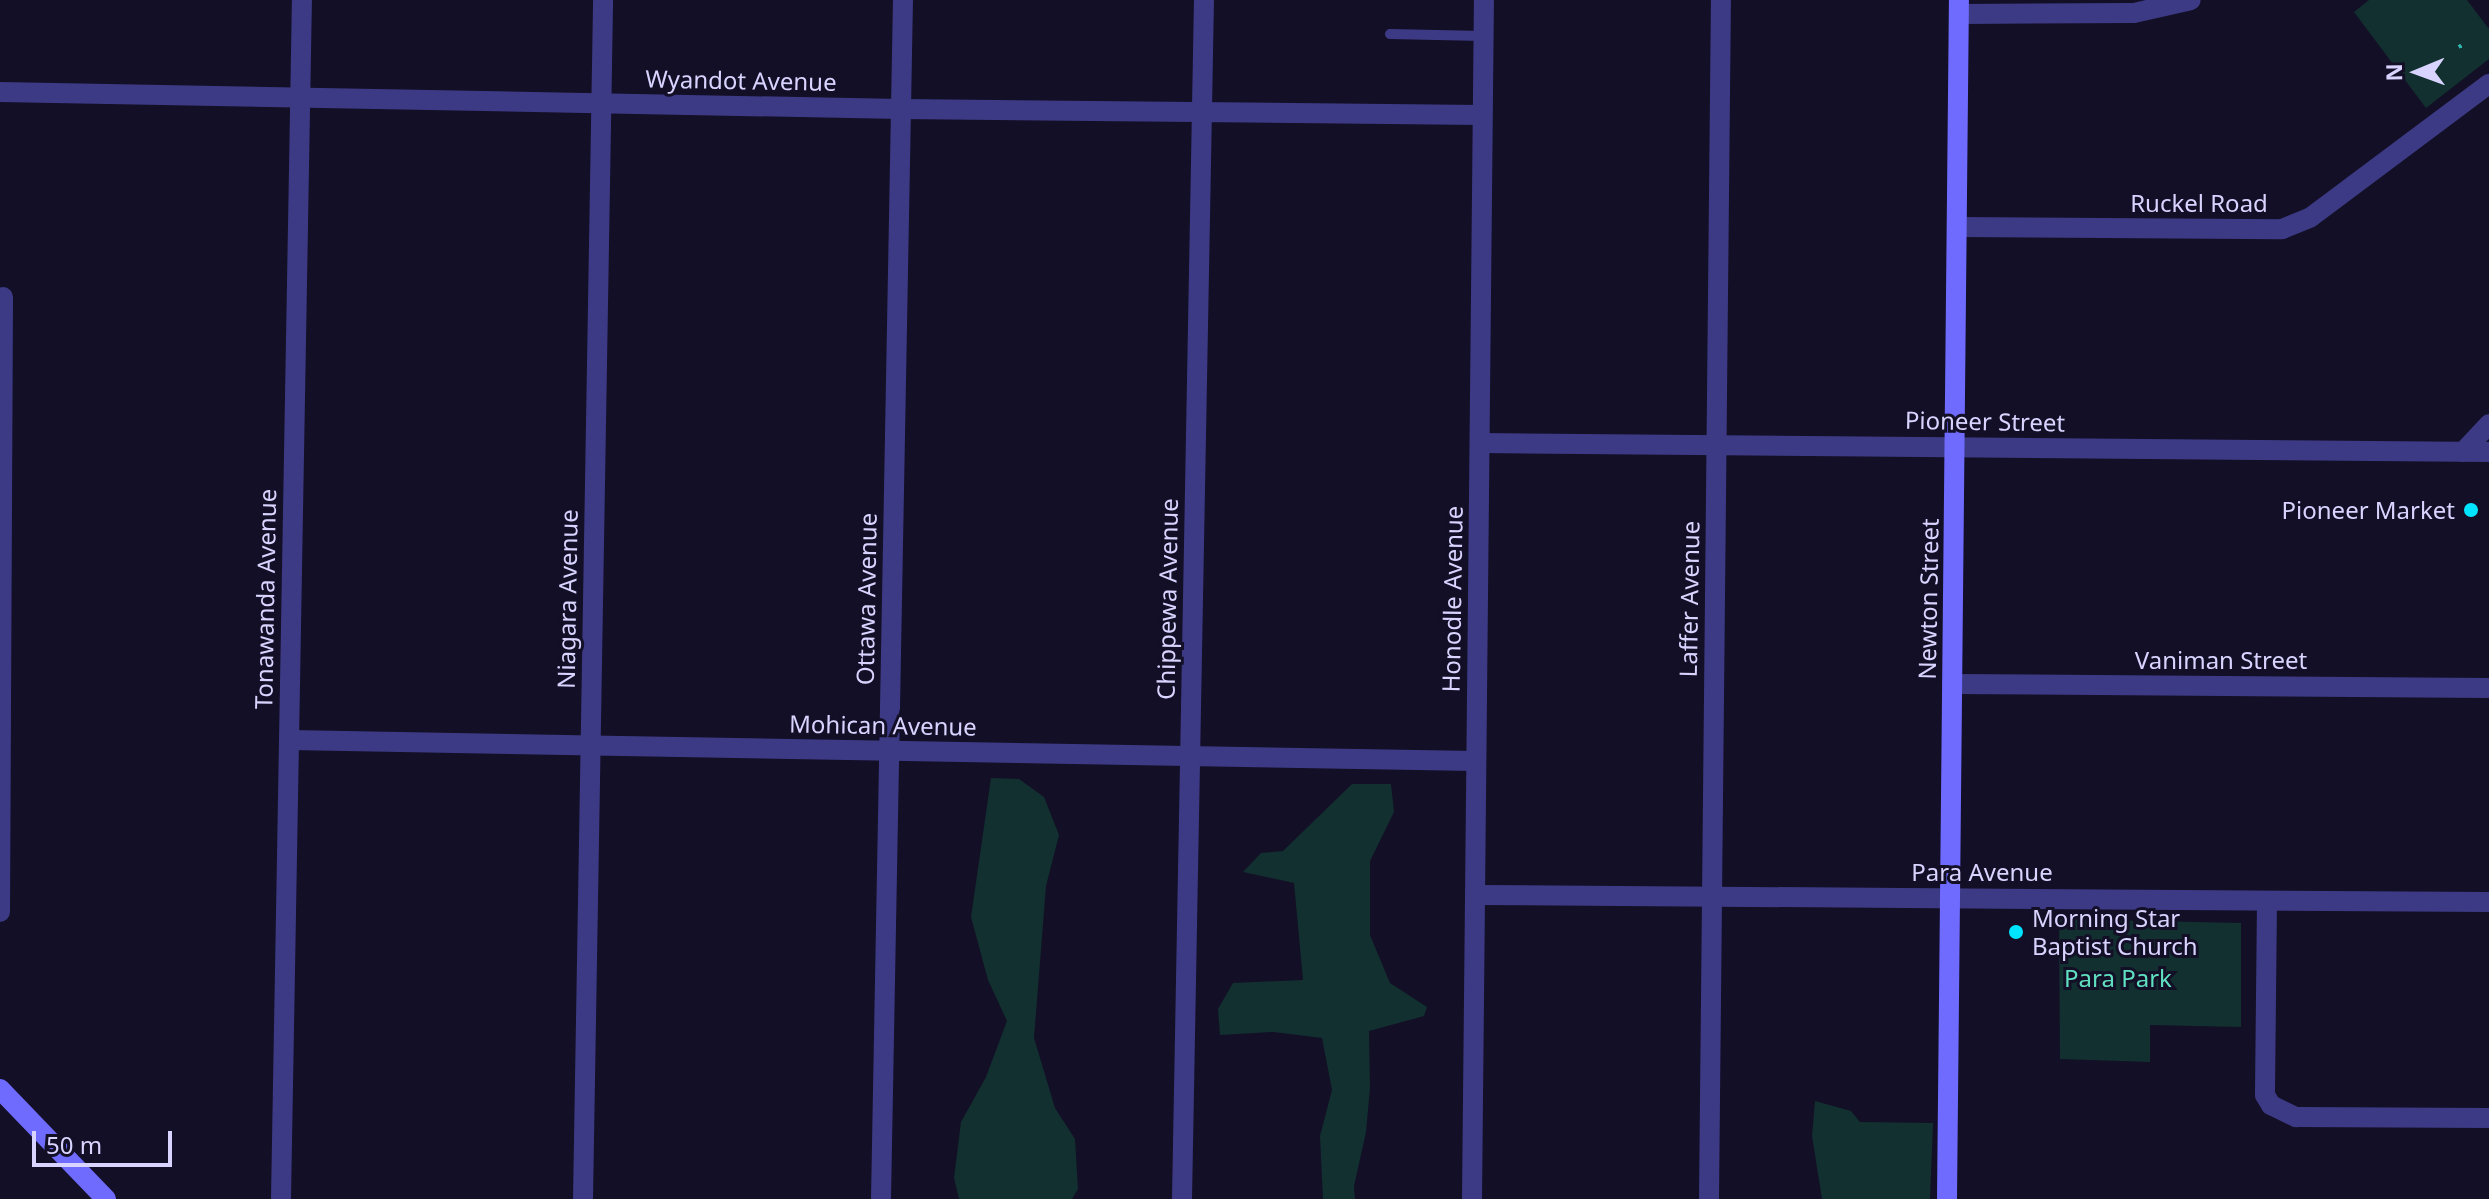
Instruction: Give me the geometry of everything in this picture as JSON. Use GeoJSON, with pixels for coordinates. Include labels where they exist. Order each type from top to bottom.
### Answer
{"type":"FeatureCollection","features":[{"type":"Feature","properties":{"kind":"street","name":"Tonawanda Avenue"},"geometry":{"type":"LineString","coordinates":[[281,1199],[302,0]]}},
{"type":"Feature","properties":{"kind":"street","name":"Niagara Avenue"},"geometry":{"type":"LineString","coordinates":[[583,1199],[603,0]]}},
{"type":"Feature","properties":{"kind":"street","name":"Ottawa Avenue"},"geometry":{"type":"LineString","coordinates":[[881,1199],[903,0]]}},
{"type":"Feature","properties":{"kind":"street","name":"Chippewa Avenue"},"geometry":{"type":"LineString","coordinates":[[1182,1199],[1204,0]]}},
{"type":"Feature","properties":{"kind":"street","name":"Honodle Avenue"},"geometry":{"type":"LineString","coordinates":[[1472,1199],[1484,0]]}},
{"type":"Feature","properties":{"kind":"street","name":"Laffer Avenue"},"geometry":{"type":"LineString","coordinates":[[1709,1199],[1721,0]]}},
{"type":"Feature","properties":{"kind":"street"},"geometry":{"type":"LineString","coordinates":[[1959,7],[2134,13],[2191,0]]}},
{"type":"Feature","properties":{"kind":"street","name":"Newton Street"},"geometry":{"type":"LineString","coordinates":[[1947,1199],[1959,7]]}},
{"type":"Feature","properties":{"kind":"street","name":"Wyandot Avenue"},"geometry":{"type":"LineString","coordinates":[[0,92],[901,109],[1481,115]]}},
{"type":"Feature","properties":{"kind":"street","name":"Ruckel Road"},"geometry":{"type":"LineString","coordinates":[[1957,227],[2282,229],[2311,217],[2485,95]]}},
{"type":"Feature","properties":{"kind":"street"},"geometry":{"type":"LineString","coordinates":[[0,912],[0,408],[3,297]]}},
{"type":"Feature","properties":{"kind":"street"},"geometry":{"type":"LineString","coordinates":[[2463,452],[2489,424]]}},
{"type":"Feature","properties":{"kind":"street","name":"Pioneer Street"},"geometry":{"type":"LineString","coordinates":[[1481,443],[2489,452]]}},
{"type":"Feature","properties":{"kind":"street","name":"Vaniman Street"},"geometry":{"type":"LineString","coordinates":[[1952,684],[2489,688]]}},
{"type":"Feature","properties":{"kind":"street","name":"Mohican Avenue"},"geometry":{"type":"LineString","coordinates":[[290,740],[1475,761]]}},
{"type":"Feature","properties":{"kind":"street","name":"Para Avenue"},"geometry":{"type":"LineString","coordinates":[[1475,895],[1712,894],[1951,899],[2489,902]]}},
{"type":"Feature","properties":{"kind":"street"},"geometry":{"type":"LineString","coordinates":[[2267,901],[2265,1095],[2278,1111],[2296,1117],[2489,1118]]}},
{"type":"Feature","properties":{"kind":"street"},"geometry":{"type":"LineString","coordinates":[[0,1089],[106,1199]]}},
{"type":"Feature","properties":{"kind":"lane"},"geometry":{"type":"LineString","coordinates":[[1390,34],[1483,36]]}},
{"type":"Feature","properties":{"kind":"green space"},"geometry":{"type":"Polygon","coordinates":[[[2369,0],[2467,0],[2489,29],[2489,59],[2426,108],[2354,12],[2369,0]]]}},
{"type":"Feature","properties":{"kind":"green space"},"geometry":{"type":"Polygon","coordinates":[[[991,778],[1019,779],[1044,797],[1059,835],[1046,886],[1034,1038],[1055,1108],[1075,1139],[1078,1189],[1072,1199],[959,1199],[954,1178],[961,1122],[986,1077],[1007,1021],[988,980],[971,917],[991,778]]]}},
{"type":"Feature","properties":{"kind":"green space"},"geometry":{"type":"Polygon","coordinates":[[[1352,784],[1391,784],[1394,812],[1370,861],[1370,935],[1390,983],[1427,1007],[1424,1016],[1369,1031],[1370,1088],[1366,1132],[1354,1186],[1355,1199],[1323,1199],[1320,1136],[1332,1090],[1322,1038],[1274,1032],[1220,1035],[1218,1009],[1233,983],[1303,980],[1294,883],[1243,872],[1261,853],[1283,851],[1352,784]]]}},
{"type":"Feature","properties":{"kind":"green space","name":"Para Park"},"geometry":{"type":"Polygon","coordinates":[[[2059,919],[2241,923],[2241,1027],[2150,1025],[2150,1062],[2060,1059],[2059,919]]]}},
{"type":"Feature","properties":{"kind":"green space"},"geometry":{"type":"Polygon","coordinates":[[[1815,1101],[1851,1111],[1860,1122],[1933,1123],[1930,1199],[1822,1199],[1812,1136],[1815,1101]]]}},
{"type":"Feature","properties":{"kind":"place","name":"Pioneer Market"},"geometry":{"type":"Point","coordinates":[2471,510]}},
{"type":"Feature","properties":{"kind":"place","name":"Morning Star Baptist Church"},"geometry":{"type":"Point","coordinates":[2016,932]}}]}
